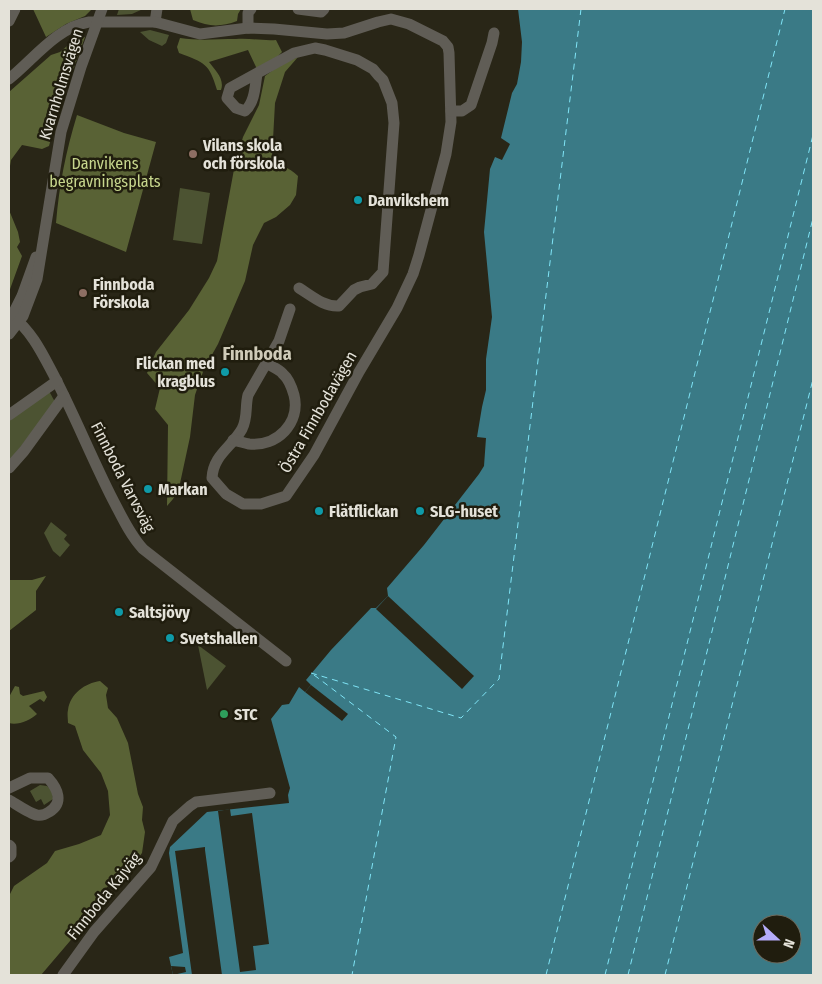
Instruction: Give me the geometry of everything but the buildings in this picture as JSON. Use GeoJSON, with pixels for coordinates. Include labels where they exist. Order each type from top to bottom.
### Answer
{"type":"FeatureCollection","features":[{"type":"Feature","properties":{"kind":"street"},"geometry":{"type":"LineString","coordinates":[[9,21],[15,9]]}},
{"type":"Feature","properties":{"kind":"street","name":"Kvarnholmsvägen"},"geometry":{"type":"LineString","coordinates":[[9,334],[45,229],[61,132],[81,67],[102,9]]}},
{"type":"Feature","properties":{"kind":"street"},"geometry":{"type":"LineString","coordinates":[[156,22],[157,9]]}},
{"type":"Feature","properties":{"kind":"street"},"geometry":{"type":"LineString","coordinates":[[248,28],[248,13],[251,9]]}},
{"type":"Feature","properties":{"kind":"street"},"geometry":{"type":"LineString","coordinates":[[298,9],[321,12],[324,9]]}},
{"type":"Feature","properties":{"kind":"street"},"geometry":{"type":"LineString","coordinates":[[9,79],[64,32],[81,23],[156,22],[200,34],[248,28],[315,34],[344,33],[386,14]]}},
{"type":"Feature","properties":{"kind":"street","name":"Östra Finnbodavägen"},"geometry":{"type":"LineString","coordinates":[[290,310],[279,341],[248,395],[245,422],[242,430],[222,451],[213,470],[212,478],[226,494],[238,503],[250,505],[271,502],[286,496],[314,456],[404,294],[419,255],[446,154],[451,111],[449,53],[446,44],[386,14]]}},
{"type":"Feature","properties":{"kind":"street"},"geometry":{"type":"LineString","coordinates":[[451,111],[462,111],[470,105],[492,44],[494,33]]}},
{"type":"Feature","properties":{"kind":"street"},"geometry":{"type":"LineString","coordinates":[[315,34],[315,48]]}},
{"type":"Feature","properties":{"kind":"street"},"geometry":{"type":"LineString","coordinates":[[257,74],[294,53],[315,48],[347,56],[373,70],[383,80],[392,103],[394,123],[383,272],[372,284],[354,290],[339,306],[321,302],[300,288]]}},
{"type":"Feature","properties":{"kind":"street","name":"Finnboda Varvsväg"},"geometry":{"type":"LineString","coordinates":[[14,320],[33,337],[57,381],[107,488],[134,539],[142,549],[286,661]]}},
{"type":"Feature","properties":{"kind":"street"},"geometry":{"type":"LineString","coordinates":[[233,440],[249,444],[275,439],[283,433],[295,413],[295,401],[289,381],[283,374],[266,363]]}},
{"type":"Feature","properties":{"kind":"street"},"geometry":{"type":"LineString","coordinates":[[9,415],[57,381]]}},
{"type":"Feature","properties":{"kind":"street"},"geometry":{"type":"LineString","coordinates":[[9,468],[34,438],[64,396]]}},
{"type":"Feature","properties":{"kind":"street"},"geometry":{"type":"LineString","coordinates":[[9,788],[30,778],[48,778],[54,785],[58,804],[45,814],[38,815],[9,800]]}},
{"type":"Feature","properties":{"kind":"street","name":"Finnboda Kajväg"},"geometry":{"type":"LineString","coordinates":[[63,975],[94,932],[151,867],[173,821],[190,806],[196,802],[270,793]]}},
{"type":"Feature","properties":{"kind":"street"},"geometry":{"type":"LineString","coordinates":[[9,845],[11,848],[11,855],[9,857]]}},
{"type":"Feature","properties":{"kind":"green space"},"geometry":{"type":"Polygon","coordinates":[[[33,9],[92,9],[85,16],[66,24],[46,37],[33,9]]]}},
{"type":"Feature","properties":{"kind":"green space"},"geometry":{"type":"Polygon","coordinates":[[[119,9],[143,9],[132,14],[117,15],[119,9]]]}},
{"type":"Feature","properties":{"kind":"green space"},"geometry":{"type":"Polygon","coordinates":[[[190,9],[241,9],[237,21],[215,25],[193,20],[190,9]]]}},
{"type":"Feature","properties":{"kind":"green space"},"geometry":{"type":"Polygon","coordinates":[[[150,30],[169,35],[166,43],[162,46],[149,40],[140,32],[150,30]]]}},
{"type":"Feature","properties":{"kind":"green space"},"geometry":{"type":"Polygon","coordinates":[[[85,37],[61,103],[49,146],[42,149],[22,145],[11,160],[9,172],[9,92],[51,55],[60,52],[73,41],[85,37]]]}},
{"type":"Feature","properties":{"kind":"green space"},"geometry":{"type":"Polygon","coordinates":[[[180,38],[201,40],[276,40],[282,52],[257,69],[248,50],[209,62],[222,82],[221,90],[217,90],[211,74],[205,65],[179,53],[177,47],[180,38]]]}},
{"type":"Feature","properties":{"kind":"green space"},"geometry":{"type":"Polygon","coordinates":[[[298,57],[285,72],[275,103],[272,158],[298,176],[296,195],[290,205],[276,217],[264,223],[253,245],[245,281],[218,344],[204,369],[195,395],[190,437],[179,488],[167,506],[168,425],[155,409],[160,388],[147,373],[156,352],[189,310],[217,261],[235,164],[243,137],[259,105],[265,76],[280,65],[298,57]]]}},
{"type":"Feature","properties":{"kind":"green space","name":"Danvikens begravningsplats"},"geometry":{"type":"Polygon","coordinates":[[[77,115],[124,133],[156,142],[126,252],[56,223],[64,168],[77,115]]]}},
{"type":"Feature","properties":{"kind":"green space"},"geometry":{"type":"Polygon","coordinates":[[[180,188],[210,193],[202,244],[173,240],[180,188]]]}},
{"type":"Feature","properties":{"kind":"green space"},"geometry":{"type":"Polygon","coordinates":[[[9,210],[18,232],[20,242],[17,247],[22,256],[9,292],[9,210]]]}},
{"type":"Feature","properties":{"kind":"green space"},"geometry":{"type":"Polygon","coordinates":[[[49,391],[55,402],[9,462],[9,418],[49,391]]]}},
{"type":"Feature","properties":{"kind":"green space"},"geometry":{"type":"Polygon","coordinates":[[[51,522],[67,535],[64,539],[70,545],[60,557],[53,551],[44,533],[51,522]]]}},
{"type":"Feature","properties":{"kind":"green space"},"geometry":{"type":"Polygon","coordinates":[[[46,576],[36,591],[36,610],[9,631],[9,580],[32,580],[46,576]]]}},
{"type":"Feature","properties":{"kind":"green space"},"geometry":{"type":"Polygon","coordinates":[[[198,645],[226,666],[207,690],[198,645]]]}},
{"type":"Feature","properties":{"kind":"green space"},"geometry":{"type":"Polygon","coordinates":[[[100,681],[108,688],[106,695],[108,708],[117,718],[128,743],[138,794],[143,807],[142,820],[145,832],[142,853],[132,866],[108,886],[95,902],[70,941],[41,975],[9,975],[9,896],[14,886],[47,863],[55,851],[101,835],[110,815],[108,791],[101,773],[83,750],[75,726],[68,723],[69,704],[75,694],[89,684],[100,681]]]}},
{"type":"Feature","properties":{"kind":"green space"},"geometry":{"type":"Polygon","coordinates":[[[15,686],[19,687],[20,694],[23,696],[44,691],[47,697],[44,702],[40,699],[29,706],[37,714],[24,722],[12,724],[9,723],[9,697],[15,686]]]}},
{"type":"Feature","properties":{"kind":"green space"},"geometry":{"type":"Polygon","coordinates":[[[40,785],[47,786],[52,790],[53,799],[44,805],[41,799],[36,802],[30,791],[40,785]]]}},
{"type":"Feature","properties":{"kind":"water"},"geometry":{"type":"Polygon","coordinates":[[[518,9],[813,9],[813,975],[173,975],[169,957],[183,953],[169,853],[170,847],[207,812],[289,803],[288,795],[290,788],[271,719],[282,705],[289,704],[299,687],[305,692],[311,685],[306,680],[331,650],[371,608],[376,608],[388,596],[387,588],[424,545],[484,466],[486,438],[477,437],[486,390],[486,359],[492,317],[484,232],[490,169],[495,157],[502,160],[510,144],[501,138],[512,93],[517,84],[522,42],[518,9]]]}},
{"type":"Feature","properties":{"kind":"pier"},"geometry":{"type":"Polygon","coordinates":[[[388,596],[474,676],[462,689],[376,609],[388,596]]]}},
{"type":"Feature","properties":{"kind":"pier"},"geometry":{"type":"Polygon","coordinates":[[[311,685],[348,714],[342,721],[305,692],[311,685]]]}},
{"type":"Feature","properties":{"kind":"pier"},"geometry":{"type":"Polygon","coordinates":[[[230,809],[231,816],[252,813],[269,944],[253,946],[256,970],[240,972],[218,811],[230,809]]]}},
{"type":"Feature","properties":{"kind":"pier"},"geometry":{"type":"Polygon","coordinates":[[[205,847],[222,975],[192,975],[175,851],[205,847]]]}},
{"type":"Feature","properties":{"kind":"pier"},"geometry":{"type":"Polygon","coordinates":[[[171,966],[185,967],[186,972],[173,975],[171,966]]]}},
{"type":"Feature","properties":{"kind":"ferry route"},"geometry":{"type":"LineString","coordinates":[[311,673],[461,718],[499,679],[581,9]]}},
{"type":"Feature","properties":{"kind":"ferry route"},"geometry":{"type":"LineString","coordinates":[[546,975],[785,9]]}},
{"type":"Feature","properties":{"kind":"ferry route"},"geometry":{"type":"LineString","coordinates":[[605,975],[813,135]]}},
{"type":"Feature","properties":{"kind":"ferry route"},"geometry":{"type":"LineString","coordinates":[[628,975],[813,218]]}},
{"type":"Feature","properties":{"kind":"ferry route"},"geometry":{"type":"LineString","coordinates":[[665,975],[813,379]]}},
{"type":"Feature","properties":{"kind":"ferry route"},"geometry":{"type":"LineString","coordinates":[[314,675],[396,737],[352,975]]}},
{"type":"Feature","properties":{"kind":"place","name":"Vilans skola och förskola"},"geometry":{"type":"Point","coordinates":[193,154]}},
{"type":"Feature","properties":{"kind":"place","name":"Danvikshem"},"geometry":{"type":"Point","coordinates":[358,200]}},
{"type":"Feature","properties":{"kind":"place","name":"Finnboda Förskola"},"geometry":{"type":"Point","coordinates":[83,293]}},
{"type":"Feature","properties":{"kind":"place","name":"Flickan med kragblus"},"geometry":{"type":"Point","coordinates":[225,372]}},
{"type":"Feature","properties":{"kind":"place","name":"Markan"},"geometry":{"type":"Point","coordinates":[148,489]}},
{"type":"Feature","properties":{"kind":"place","name":"Flätflickan"},"geometry":{"type":"Point","coordinates":[319,511]}},
{"type":"Feature","properties":{"kind":"place","name":"SLG-huset"},"geometry":{"type":"Point","coordinates":[420,511]}},
{"type":"Feature","properties":{"kind":"place","name":"Saltsjövy"},"geometry":{"type":"Point","coordinates":[119,612]}},
{"type":"Feature","properties":{"kind":"place","name":"Svetshallen"},"geometry":{"type":"Point","coordinates":[170,638]}},
{"type":"Feature","properties":{"kind":"place","name":"STC"},"geometry":{"type":"Point","coordinates":[224,714]}},
{"type":"Feature","properties":{"kind":"district","name":"Finnboda"},"geometry":{"type":"Point","coordinates":[257,354]}}]}
